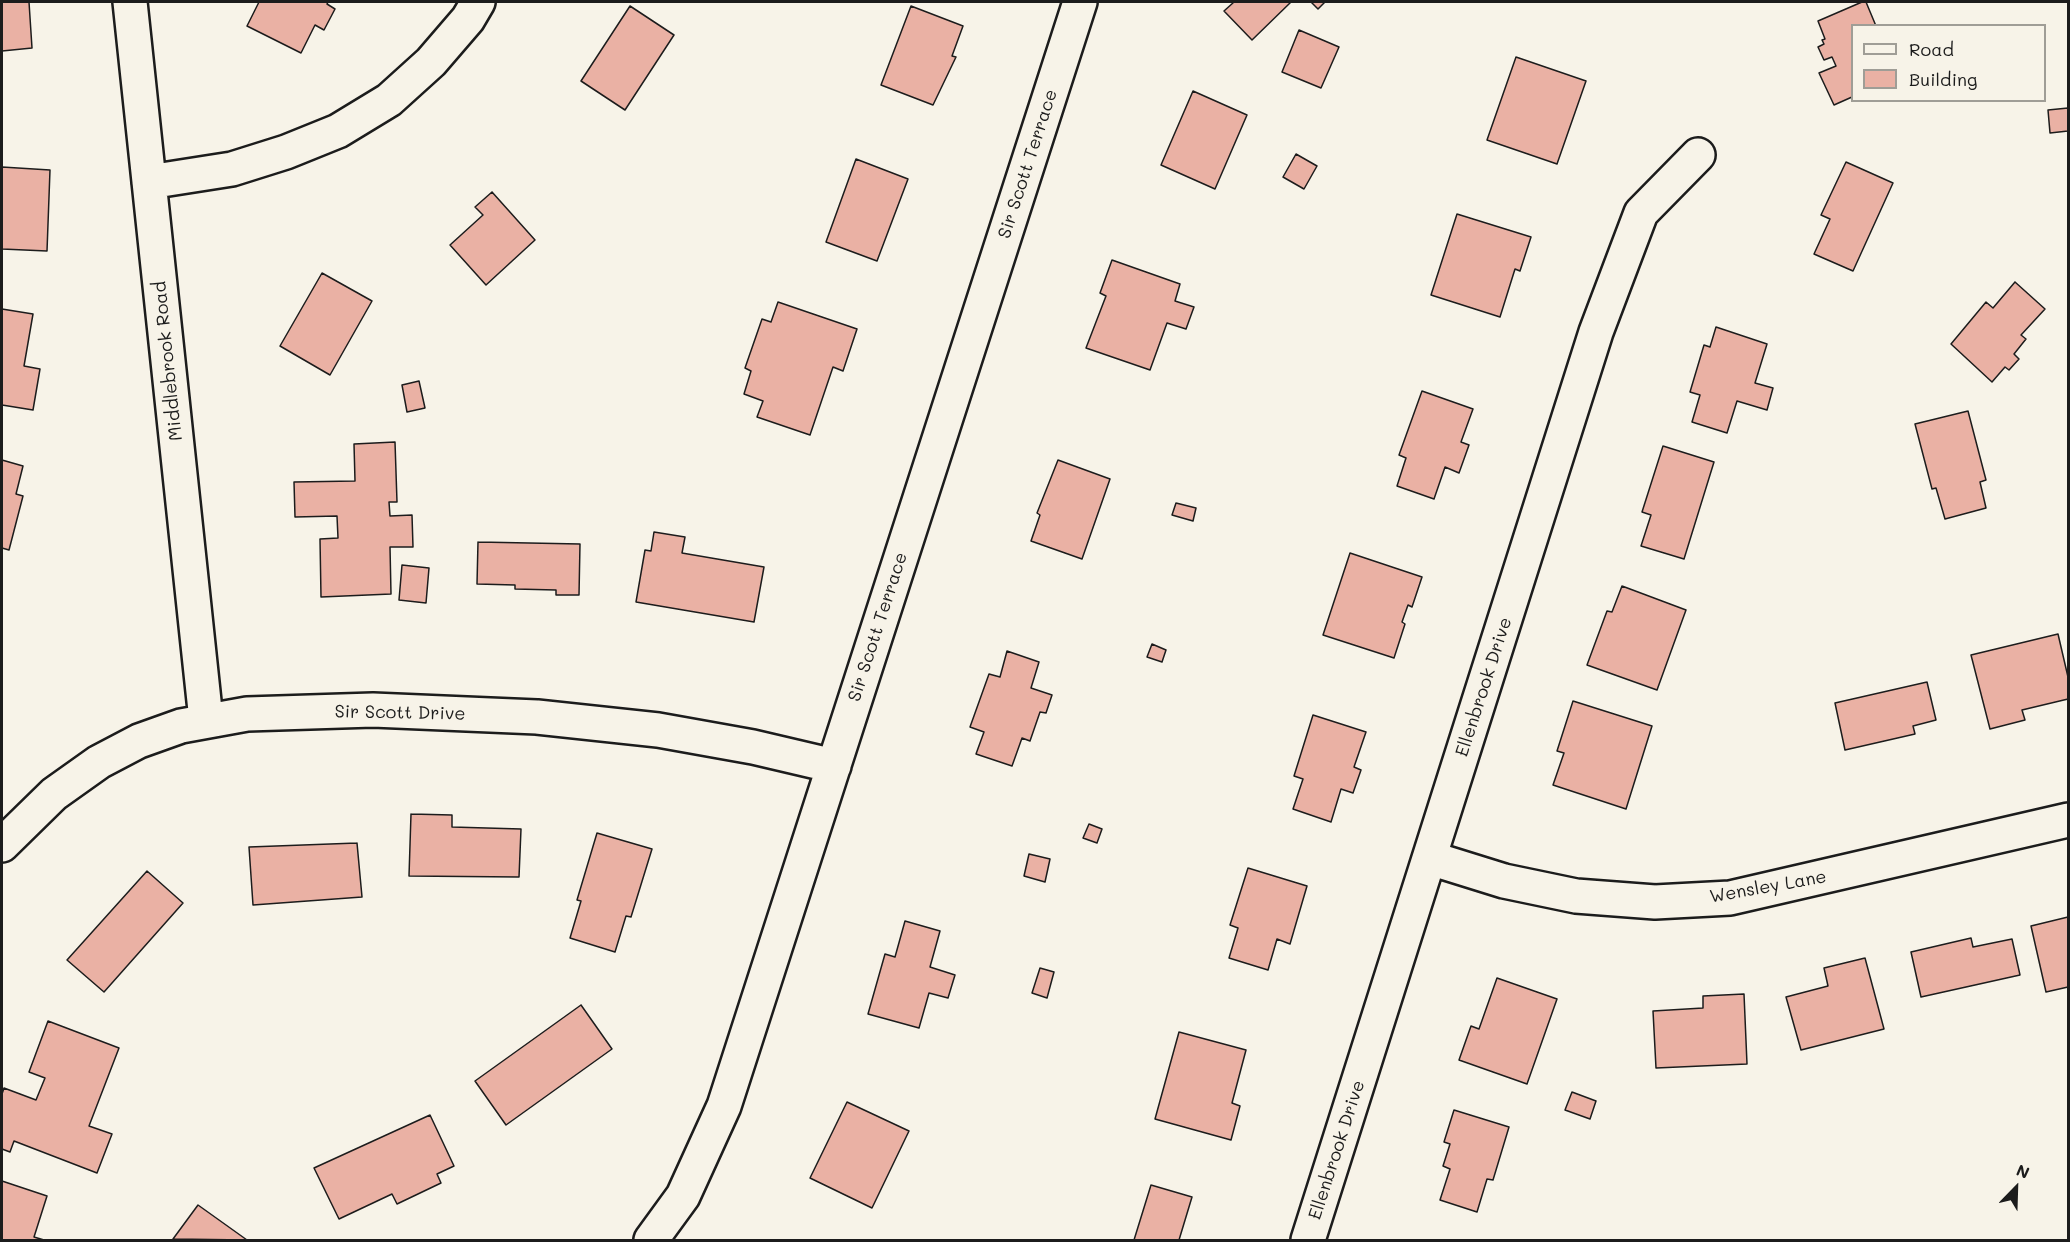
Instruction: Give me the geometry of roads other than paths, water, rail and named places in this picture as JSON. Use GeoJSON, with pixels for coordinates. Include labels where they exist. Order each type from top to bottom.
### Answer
{"type":"FeatureCollection","features":[{"type":"Feature","properties":{"kind":"street","name":"Middlebrook Road"},"geometry":{"type":"LineString","coordinates":[[130,2],[206,720]]}},
{"type":"Feature","properties":{"kind":"street"},"geometry":{"type":"LineString","coordinates":[[149,183],[232,169],[286,153],[338,131],[389,100],[431,62],[468,19],[478,2]]}},
{"type":"Feature","properties":{"kind":"street","name":"Sir Scott Terrace"},"geometry":{"type":"LineString","coordinates":[[651,1240],[683,1196],[724,1106],[1080,2]]}},
{"type":"Feature","properties":{"kind":"street","name":"Ellenbrook Drive"},"geometry":{"type":"LineString","coordinates":[[1308,1240],[1596,332],[1641,213],[1698,155]]}},
{"type":"Feature","properties":{"kind":"street","name":"Sir Scott Drive"},"geometry":{"type":"LineString","coordinates":[[2,845],[54,794],[99,762],[139,741],[206,720],[248,714],[373,710],[537,717],[658,730],[753,747],[834,766]]}},
{"type":"Feature","properties":{"kind":"street","name":"Wensley Lane"},"geometry":{"type":"LineString","coordinates":[[1430,858],[1504,881],[1576,896],[1655,902],[1719,899],[1882,865],[2068,820]]}}]}
